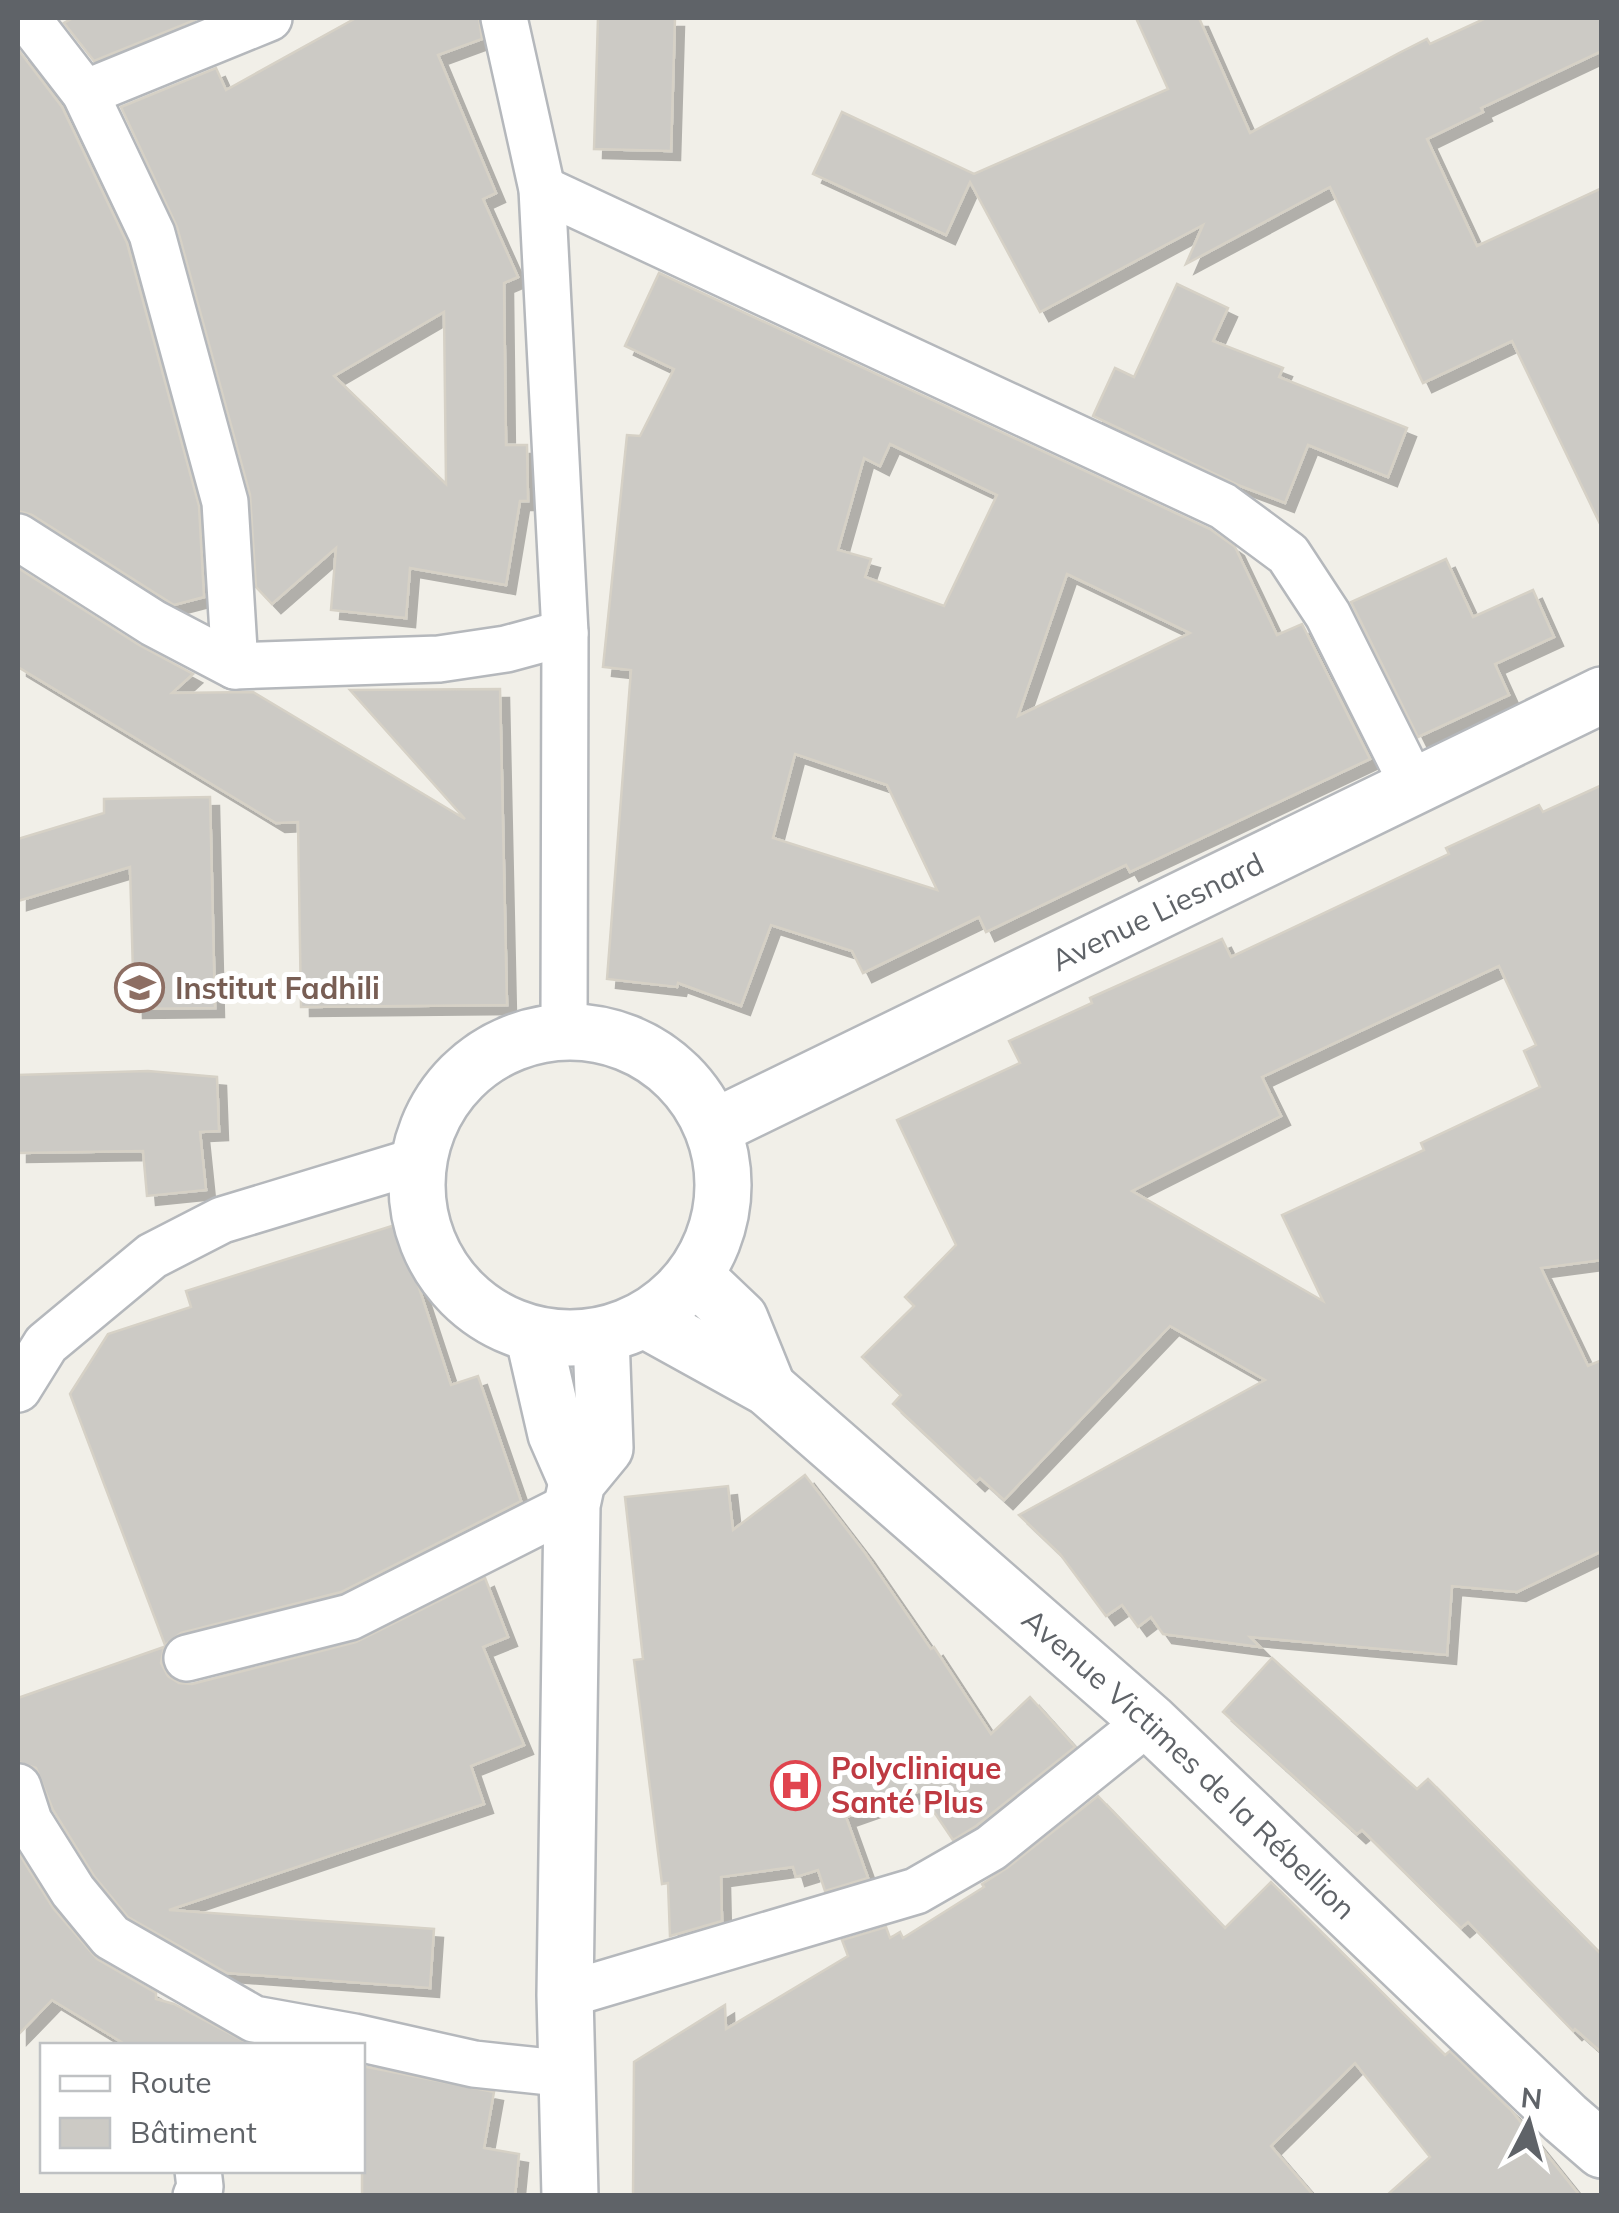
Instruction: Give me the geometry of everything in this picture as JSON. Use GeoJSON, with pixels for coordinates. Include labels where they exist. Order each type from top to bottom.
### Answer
{"type":"FeatureCollection","features":[{"type":"Feature","properties":{"kind":"street"},"geometry":{"type":"LineString","coordinates":[[27,18],[85,93],[152,234],[225,502],[235,666]]}},
{"type":"Feature","properties":{"kind":"street"},"geometry":{"type":"LineString","coordinates":[[85,93],[269,18]]}},
{"type":"Feature","properties":{"kind":"street"},"geometry":{"type":"LineString","coordinates":[[504,18],[542,189],[565,633],[564,1030]]}},
{"type":"Feature","properties":{"kind":"street"},"geometry":{"type":"LineString","coordinates":[[542,189],[1222,506],[1288,554],[1328,615],[1414,788]]}},
{"type":"Feature","properties":{"kind":"street"},"geometry":{"type":"LineString","coordinates":[[18,538],[152,623],[235,666],[439,659],[506,649],[565,633]]}},
{"type":"Feature","properties":{"kind":"street","name":"Avenue Liesnard"},"geometry":{"type":"LineString","coordinates":[[715,1127],[1602,694]]}},
{"type":"Feature","properties":{"kind":"street"},"geometry":{"type":"LineString","coordinates":[[564,1030],[627,1040],[679,1075],[715,1127],[725,1178],[719,1230],[695,1276],[623,1328],[568,1339],[533,1334],[482,1311],[441,1270],[418,1218],[416,1162],[434,1110],[467,1069],[513,1041],[564,1030]]}},
{"type":"Feature","properties":{"kind":"street"},"geometry":{"type":"LineString","coordinates":[[18,1389],[46,1344],[152,1256],[222,1220],[416,1162]]}},
{"type":"Feature","properties":{"kind":"street"},"geometry":{"type":"LineString","coordinates":[[695,1276],[740,1319],[768,1388]]}},
{"type":"Feature","properties":{"kind":"street"},"geometry":{"type":"LineString","coordinates":[[623,1328],[768,1388]]}},
{"type":"Feature","properties":{"kind":"street"},"geometry":{"type":"LineString","coordinates":[[187,1658],[350,1616],[575,1493],[606,1448],[623,1328]]}},
{"type":"Feature","properties":{"kind":"street"},"geometry":{"type":"LineString","coordinates":[[533,1334],[556,1434],[575,1493],[565,1995],[570,2196]]}},
{"type":"Feature","properties":{"kind":"street","name":"Avenue Victimes de la Rébellion"},"geometry":{"type":"LineString","coordinates":[[768,1388],[1149,1721],[1602,2150]]}},
{"type":"Feature","properties":{"kind":"street"},"geometry":{"type":"LineString","coordinates":[[565,1995],[916,1890],[991,1848],[1149,1721]]}},
{"type":"Feature","properties":{"kind":"street"},"geometry":{"type":"LineString","coordinates":[[18,1787],[28,1821],[72,1891],[111,1937],[248,2032],[354,2036],[474,2064],[568,2074]]}},
{"type":"Feature","properties":{"kind":"building"},"geometry":{"type":"Polygon","coordinates":[[[73,18],[195,20],[94,61],[64,23],[73,18]]]}},
{"type":"Feature","properties":{"kind":"building"},"geometry":{"type":"Polygon","coordinates":[[[356,18],[479,18],[482,39],[438,55],[496,193],[483,199],[518,277],[504,283],[506,445],[527,445],[528,501],[520,501],[506,585],[410,568],[406,618],[331,610],[336,548],[272,604],[256,587],[250,495],[177,227],[121,107],[216,68],[226,90],[356,18]],[[444,312],[334,376],[446,484],[444,312]]]}},
{"type":"Feature","properties":{"kind":"building"},"geometry":{"type":"Polygon","coordinates":[[[598,18],[675,18],[671,151],[594,149],[598,18]]]}},
{"type":"Feature","properties":{"kind":"building"},"geometry":{"type":"Polygon","coordinates":[[[1136,18],[1199,18],[1250,133],[1427,39],[1430,44],[1486,18],[1602,18],[1602,51],[1481,108],[1483,112],[1427,139],[1477,246],[1602,188],[1602,528],[1512,341],[1423,383],[1330,187],[1186,264],[1203,225],[1040,312],[970,182],[946,235],[813,174],[842,112],[974,174],[1168,89],[1136,18]]]}},
{"type":"Feature","properties":{"kind":"building"},"geometry":{"type":"Polygon","coordinates":[[[20,52],[62,107],[127,243],[199,506],[204,597],[174,605],[32,515],[18,511],[20,52]]]}},
{"type":"Feature","properties":{"kind":"building"},"geometry":{"type":"Polygon","coordinates":[[[659,273],[1210,529],[1235,547],[1277,635],[1302,624],[1370,759],[1130,872],[1126,865],[986,932],[979,917],[863,973],[852,951],[771,925],[741,1006],[678,983],[677,987],[607,979],[631,670],[603,667],[627,435],[640,436],[674,369],[625,346],[659,273]],[[890,444],[880,466],[864,458],[838,550],[871,559],[865,577],[944,606],[997,495],[890,444]],[[1067,574],[1018,716],[1190,633],[1067,574]],[[795,754],[773,838],[937,890],[887,785],[795,754]]]}},
{"type":"Feature","properties":{"kind":"building"},"geometry":{"type":"Polygon","coordinates":[[[1177,284],[1228,308],[1213,341],[1283,368],[1279,377],[1407,428],[1388,477],[1308,445],[1285,503],[1238,485],[1093,416],[1115,368],[1134,377],[1177,284]]]}},
{"type":"Feature","properties":{"kind":"building"},"geometry":{"type":"Polygon","coordinates":[[[1446,559],[1473,617],[1533,590],[1554,637],[1495,664],[1509,695],[1418,737],[1351,602],[1446,559]]]}},
{"type":"Feature","properties":{"kind":"building"},"geometry":{"type":"Polygon","coordinates":[[[18,568],[139,645],[193,674],[172,693],[253,692],[465,819],[350,690],[500,689],[507,1005],[301,1007],[298,822],[276,823],[18,667],[18,568]]]}},
{"type":"Feature","properties":{"kind":"building"},"geometry":{"type":"Polygon","coordinates":[[[1602,785],[1602,1260],[1541,1268],[1588,1366],[1602,1360],[1602,1551],[1517,1592],[1452,1586],[1447,1655],[1250,1637],[1260,1647],[1163,1634],[1151,1617],[1138,1627],[1122,1605],[1106,1616],[1060,1554],[1019,1515],[1265,1380],[1170,1326],[1004,1500],[980,1478],[976,1482],[893,1404],[901,1395],[862,1357],[914,1306],[905,1297],[956,1245],[897,1120],[1020,1063],[1009,1041],[1092,1003],[1090,998],[1222,939],[1231,957],[1449,854],[1446,848],[1539,805],[1543,812],[1602,785]],[[1499,966],[1262,1077],[1281,1116],[1132,1191],[1323,1301],[1282,1215],[1424,1150],[1421,1143],[1540,1087],[1524,1051],[1536,1045],[1499,966]]]}},
{"type":"Feature","properties":{"kind":"building"},"geometry":{"type":"Polygon","coordinates":[[[210,797],[215,1008],[134,1009],[130,867],[18,901],[18,839],[104,813],[104,799],[210,797]]]}},
{"type":"Feature","properties":{"kind":"building"},"geometry":{"type":"Polygon","coordinates":[[[148,1071],[217,1077],[219,1131],[200,1132],[206,1190],[147,1196],[143,1151],[18,1153],[18,1075],[148,1071]]]}},
{"type":"Feature","properties":{"kind":"building"},"geometry":{"type":"Polygon","coordinates":[[[398,1224],[451,1385],[478,1376],[521,1501],[341,1592],[181,1633],[165,1645],[70,1394],[108,1334],[191,1307],[186,1291],[398,1224]]]}},
{"type":"Feature","properties":{"kind":"building"},"geometry":{"type":"Polygon","coordinates":[[[805,1475],[931,1649],[934,1647],[991,1734],[1030,1697],[1075,1747],[953,1840],[920,1791],[846,1817],[868,1878],[825,1891],[818,1870],[796,1877],[793,1867],[721,1877],[722,1921],[670,1936],[668,1883],[662,1884],[634,1660],[643,1659],[625,1497],[728,1486],[733,1530],[805,1475]]]}},
{"type":"Feature","properties":{"kind":"building"},"geometry":{"type":"Polygon","coordinates":[[[485,1578],[508,1637],[483,1647],[524,1745],[471,1766],[484,1804],[169,1910],[434,1929],[430,1988],[227,1973],[128,1917],[94,1876],[53,1810],[36,1768],[18,1762],[18,1698],[164,1647],[161,1663],[168,1676],[179,1683],[192,1684],[356,1642],[485,1578]]]}},
{"type":"Feature","properties":{"kind":"building"},"geometry":{"type":"Polygon","coordinates":[[[1272,1658],[1417,1789],[1428,1779],[1602,1955],[1602,2053],[1573,2031],[1468,1922],[1461,1928],[1362,1830],[1357,1834],[1223,1712],[1272,1658]]]}},
{"type":"Feature","properties":{"kind":"building"},"geometry":{"type":"Polygon","coordinates":[[[1098,1796],[1225,1928],[1271,1882],[1445,2055],[1450,2051],[1511,2110],[1580,2196],[1386,2196],[1430,2157],[1355,2063],[1271,2146],[1314,2196],[633,2196],[634,2062],[725,2005],[726,2029],[848,1956],[842,1940],[886,1927],[890,1938],[900,1932],[903,1938],[984,1887],[982,1884],[1098,1796]]]}},
{"type":"Feature","properties":{"kind":"building"},"geometry":{"type":"Polygon","coordinates":[[[18,1852],[53,1908],[97,1959],[156,1993],[156,1999],[174,2004],[247,2043],[123,2043],[52,2000],[18,2035],[18,1852]]]}},
{"type":"Feature","properties":{"kind":"building"},"geometry":{"type":"Polygon","coordinates":[[[365,2067],[494,2092],[484,2148],[519,2154],[515,2196],[362,2196],[365,2067]]]}},
{"type":"Feature","properties":{"kind":"place","name":"Institut Fadhili"},"geometry":{"type":"Point","coordinates":[140,988]}},
{"type":"Feature","properties":{"kind":"place","name":"Polyclinique Santé Plus"},"geometry":{"type":"Point","coordinates":[796,1785]}}]}
